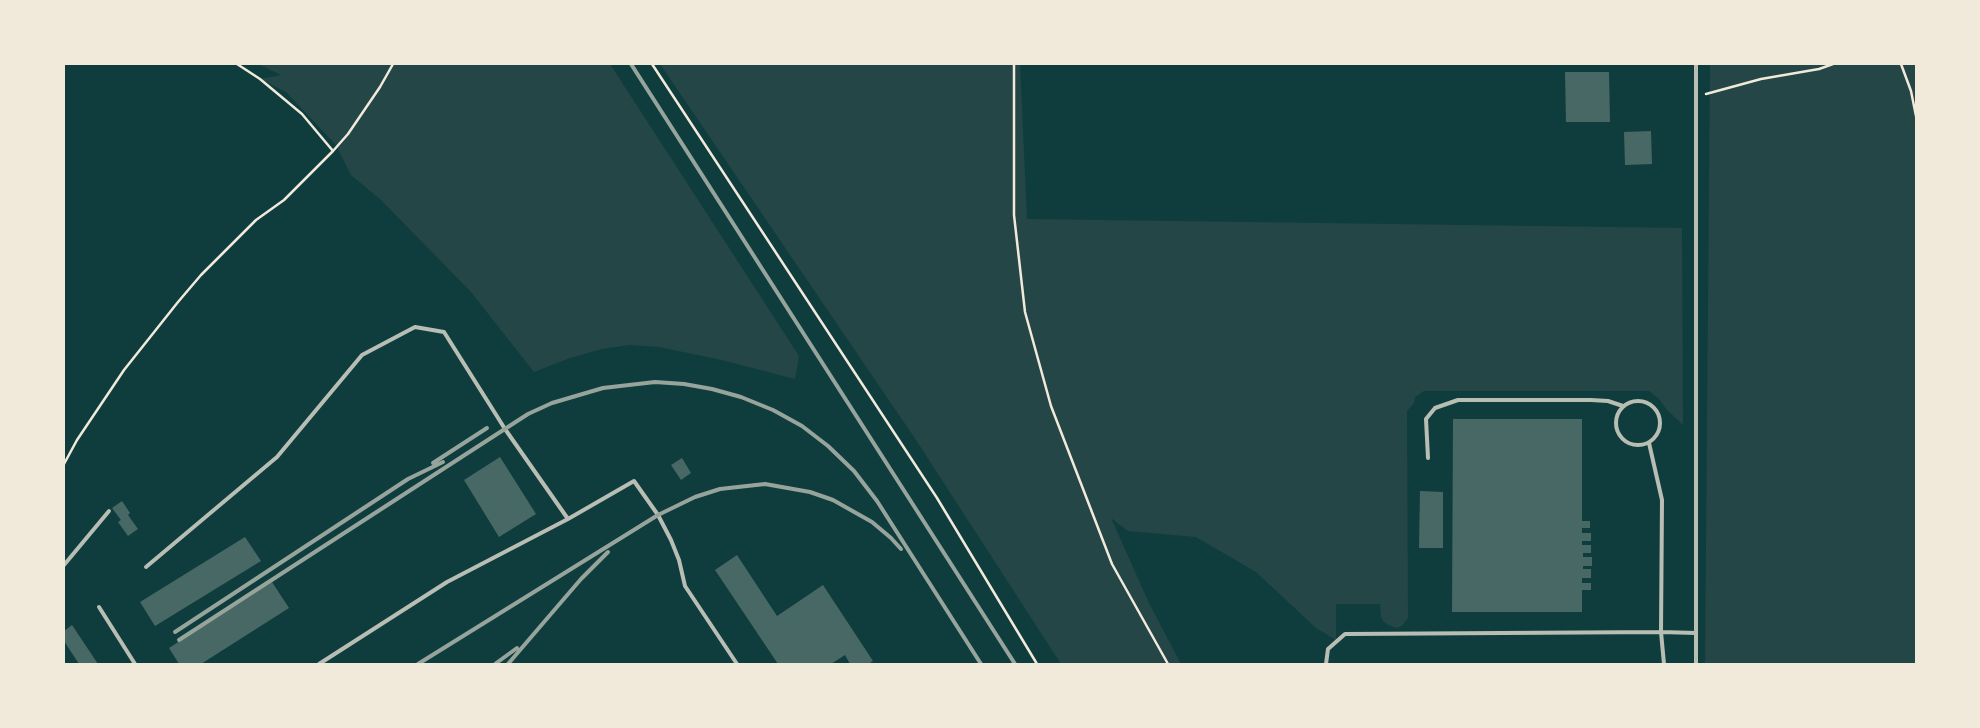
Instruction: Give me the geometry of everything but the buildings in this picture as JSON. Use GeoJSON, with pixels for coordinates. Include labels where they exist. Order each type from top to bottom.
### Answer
{"type":"FeatureCollection","features":[{"type":"Feature","properties":{"kind":"lane"},"geometry":{"type":"LineString","coordinates":[[1696,64],[1696,664]]}},
{"type":"Feature","properties":{"kind":"lane"},"geometry":{"type":"LineString","coordinates":[[146,567],[277,457],[362,355],[415,327],[444,332],[505,429],[568,519]]}},
{"type":"Feature","properties":{"kind":"lane"},"geometry":{"type":"LineString","coordinates":[[1428,458],[1426,419],[1436,408],[1458,400],[1591,400],[1608,401],[1623,406]]}},
{"type":"Feature","properties":{"kind":"lane"},"geometry":{"type":"LineString","coordinates":[[1642,401],[1651,405],[1658,412],[1660,422],[1658,432],[1649,443],[1634,445],[1621,438],[1616,429],[1616,419],[1623,406],[1632,402],[1642,401]]}},
{"type":"Feature","properties":{"kind":"lane"},"geometry":{"type":"LineString","coordinates":[[1649,443],[1662,500],[1661,632],[1664,664]]}},
{"type":"Feature","properties":{"kind":"lane"},"geometry":{"type":"LineString","coordinates":[[320,664],[447,582],[568,519],[634,481],[658,515],[671,540],[679,560],[685,586],[737,664]]}},
{"type":"Feature","properties":{"kind":"lane"},"geometry":{"type":"LineString","coordinates":[[64,565],[109,511]]}},
{"type":"Feature","properties":{"kind":"lane"},"geometry":{"type":"LineString","coordinates":[[98,607],[135,664]]}},
{"type":"Feature","properties":{"kind":"lane"},"geometry":{"type":"LineString","coordinates":[[1326,664],[1328,649],[1345,634],[1696,633]]}},
{"type":"Feature","properties":{"kind":"path"},"geometry":{"type":"LineString","coordinates":[[236,64],[260,79],[302,114],[333,151]]}},
{"type":"Feature","properties":{"kind":"path"},"geometry":{"type":"LineString","coordinates":[[64,464],[77,440],[124,370],[201,275],[256,220],[284,200],[333,151],[359,118],[393,64]]}},
{"type":"Feature","properties":{"kind":"path"},"geometry":{"type":"LineString","coordinates":[[652,64],[937,498],[1037,664]]}},
{"type":"Feature","properties":{"kind":"path"},"geometry":{"type":"LineString","coordinates":[[1014,64],[1014,215],[1024,312],[1051,406],[1112,564],[1168,664]]}},
{"type":"Feature","properties":{"kind":"path"},"geometry":{"type":"LineString","coordinates":[[1696,96],[1761,79],[1819,69],[1833,64]]}},
{"type":"Feature","properties":{"kind":"path"},"geometry":{"type":"LineString","coordinates":[[1901,64],[1911,91],[1916,116]]}},
{"type":"Feature","properties":{"kind":"shaded area"},"geometry":{"type":"Polygon","coordinates":[[[258,64],[610,64],[799,356],[795,379],[722,360],[659,347],[629,345],[602,349],[570,358],[534,372],[471,292],[381,200],[351,175],[336,145],[286,92],[260,79],[281,75],[258,64]]]}},
{"type":"Feature","properties":{"kind":"shaded area"},"geometry":{"type":"Polygon","coordinates":[[[660,64],[1020,64],[1027,219],[1682,228],[1683,425],[1649,391],[1424,391],[1415,397],[1414,403],[1407,411],[1408,618],[1402,626],[1396,628],[1383,621],[1380,604],[1336,604],[1336,640],[1316,628],[1256,572],[1196,537],[1128,531],[1111,518],[1149,603],[1181,664],[1061,664],[916,440],[660,64]]]}},
{"type":"Feature","properties":{"kind":"shaded area"},"geometry":{"type":"Polygon","coordinates":[[[1710,64],[1916,64],[1916,664],[1705,664],[1710,64]]]}},
{"type":"Feature","properties":{"kind":"railway"},"geometry":{"type":"LineString","coordinates":[[631,64],[1015,664]]}},
{"type":"Feature","properties":{"kind":"railway"},"geometry":{"type":"LineString","coordinates":[[179,640],[528,414],[552,403],[603,388],[655,382],[684,384],[741,397],[773,410],[802,426],[828,446],[854,471],[877,501],[981,664]]}},
{"type":"Feature","properties":{"kind":"railway"},"geometry":{"type":"LineString","coordinates":[[433,463],[487,428]]}},
{"type":"Feature","properties":{"kind":"railway"},"geometry":{"type":"LineString","coordinates":[[175,632],[408,479],[443,462]]}},
{"type":"Feature","properties":{"kind":"railway"},"geometry":{"type":"LineString","coordinates":[[418,664],[658,515],[695,497],[720,489],[765,484],[810,492],[833,500],[872,522],[901,549]]}},
{"type":"Feature","properties":{"kind":"railway"},"geometry":{"type":"LineString","coordinates":[[508,664],[581,579],[608,552]]}},
{"type":"Feature","properties":{"kind":"railway"},"geometry":{"type":"LineString","coordinates":[[495,664],[517,648]]}}]}
